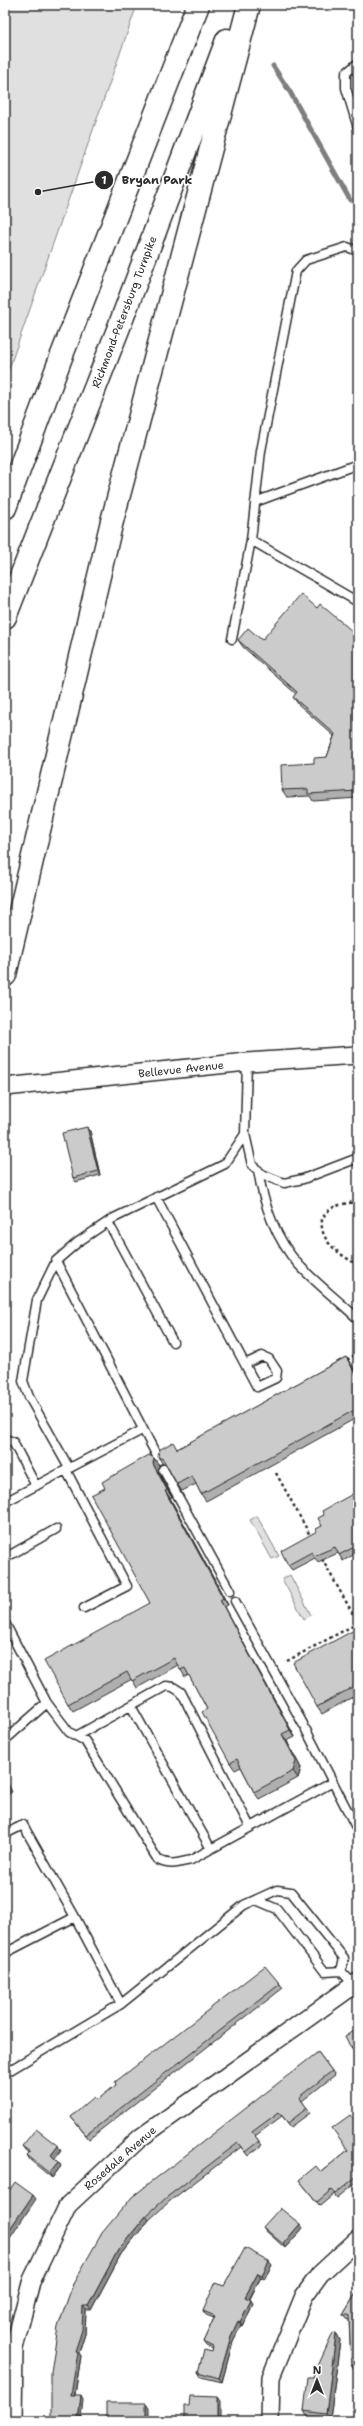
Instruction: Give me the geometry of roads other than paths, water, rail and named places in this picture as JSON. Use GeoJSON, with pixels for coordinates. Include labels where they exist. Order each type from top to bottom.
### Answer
{"type":"FeatureCollection","features":[{"type":"Feature","properties":{"kind":"highway","name":"Richmond-Petersburg Turnpike"},"geometry":{"type":"LineString","coordinates":[[5,617],[119,327],[240,5]]}},
{"type":"Feature","properties":{"kind":"highway"},"geometry":{"type":"LineString","coordinates":[[5,975],[111,525],[249,5]]}},
{"type":"Feature","properties":{"kind":"highway"},"geometry":{"type":"LineString","coordinates":[[5,508],[60,360],[197,7]]}},
{"type":"Feature","properties":{"kind":"street","name":"Bellevue Avenue"},"geometry":{"type":"LineString","coordinates":[[5,1087],[247,1062],[358,1055]]}},
{"type":"Feature","properties":{"kind":"street","name":"Rosedale Avenue"},"geometry":{"type":"LineString","coordinates":[[13,2421],[14,2348],[32,2282],[68,2204],[140,2138],[356,1983]]}},
{"type":"Feature","properties":{"kind":"street"},"geometry":{"type":"LineString","coordinates":[[270,2421],[271,2376],[304,2296],[320,2274],[358,2239]]}},
{"type":"Feature","properties":{"kind":"lane"},"geometry":{"type":"LineString","coordinates":[[358,63],[346,73],[346,88],[358,128]]}},
{"type":"Feature","properties":{"kind":"lane"},"geometry":{"type":"LineString","coordinates":[[232,639],[251,540],[261,451],[296,271],[306,260],[347,246],[358,250]]}},
{"type":"Feature","properties":{"kind":"lane"},"geometry":{"type":"LineString","coordinates":[[255,502],[358,464]]}},
{"type":"Feature","properties":{"kind":"lane"},"geometry":{"type":"LineString","coordinates":[[251,540],[358,602]]}},
{"type":"Feature","properties":{"kind":"lane"},"geometry":{"type":"LineString","coordinates":[[247,1062],[245,1134],[252,1165],[262,1174],[284,1183],[302,1179],[358,1158]]}},
{"type":"Feature","properties":{"kind":"lane"},"geometry":{"type":"LineString","coordinates":[[84,1608],[127,1586],[29,1397],[23,1381],[37,1300],[56,1261],[108,1222],[225,1164],[245,1134]]}},
{"type":"Feature","properties":{"kind":"lane"},"geometry":{"type":"LineString","coordinates":[[258,1170],[262,1196],[278,1234],[298,1264],[358,1319]]}},
{"type":"Feature","properties":{"kind":"lane"},"geometry":{"type":"LineString","coordinates":[[156,1198],[245,1364]]}},
{"type":"Feature","properties":{"kind":"lane"},"geometry":{"type":"LineString","coordinates":[[108,1222],[173,1342]]}},
{"type":"Feature","properties":{"kind":"lane"},"geometry":{"type":"LineString","coordinates":[[56,1261],[142,1430],[159,1460]]}},
{"type":"Feature","properties":{"kind":"lane"},"geometry":{"type":"LineString","coordinates":[[5,1502],[142,1430]]}},
{"type":"Feature","properties":{"kind":"lane"},"geometry":{"type":"LineString","coordinates":[[5,1439],[13,1442],[36,1486]]}},
{"type":"Feature","properties":{"kind":"lane"},"geometry":{"type":"LineString","coordinates":[[163,1469],[230,1591]]}},
{"type":"Feature","properties":{"kind":"lane"},"geometry":{"type":"LineString","coordinates":[[5,1558],[56,1530]]}},
{"type":"Feature","properties":{"kind":"lane"},"geometry":{"type":"LineString","coordinates":[[235,1601],[304,1727],[358,1831]]}},
{"type":"Feature","properties":{"kind":"lane"},"geometry":{"type":"LineString","coordinates":[[5,1623],[47,1702],[69,1732],[78,1735],[85,1741],[158,1860],[172,1865],[191,1860],[333,1782]]}},
{"type":"Feature","properties":{"kind":"lane"},"geometry":{"type":"LineString","coordinates":[[5,1637],[16,1645]]}},
{"type":"Feature","properties":{"kind":"lane"},"geometry":{"type":"LineString","coordinates":[[78,1735],[166,1686],[173,1687],[181,1692],[250,1827]]}},
{"type":"Feature","properties":{"kind":"lane"},"geometry":{"type":"LineString","coordinates":[[5,1740],[47,1702]]}},
{"type":"Feature","properties":{"kind":"lane"},"geometry":{"type":"LineString","coordinates":[[131,1706],[211,1849]]}},
{"type":"Feature","properties":{"kind":"lane"},"geometry":{"type":"LineString","coordinates":[[5,1834],[23,1825],[75,1917],[121,2004]]}},
{"type":"Feature","properties":{"kind":"lane"},"geometry":{"type":"LineString","coordinates":[[5,2073],[121,2004],[244,1905],[277,1890],[291,1892],[344,1958],[341,1971]]}},
{"type":"Feature","properties":{"kind":"lane"},"geometry":{"type":"LineString","coordinates":[[256,1900],[277,1909],[325,1972],[341,1971],[356,1983]]}},
{"type":"Feature","properties":{"kind":"lane"},"geometry":{"type":"LineString","coordinates":[[5,1953],[75,1917]]}},
{"type":"Feature","properties":{"kind":"waterway"},"geometry":{"type":"LineString","coordinates":[[273,66],[290,92],[350,200]]}},
{"type":"Feature","properties":{"kind":"place","name":"Bryan Park"},"geometry":{"type":"Point","coordinates":[38,192]}}]}
